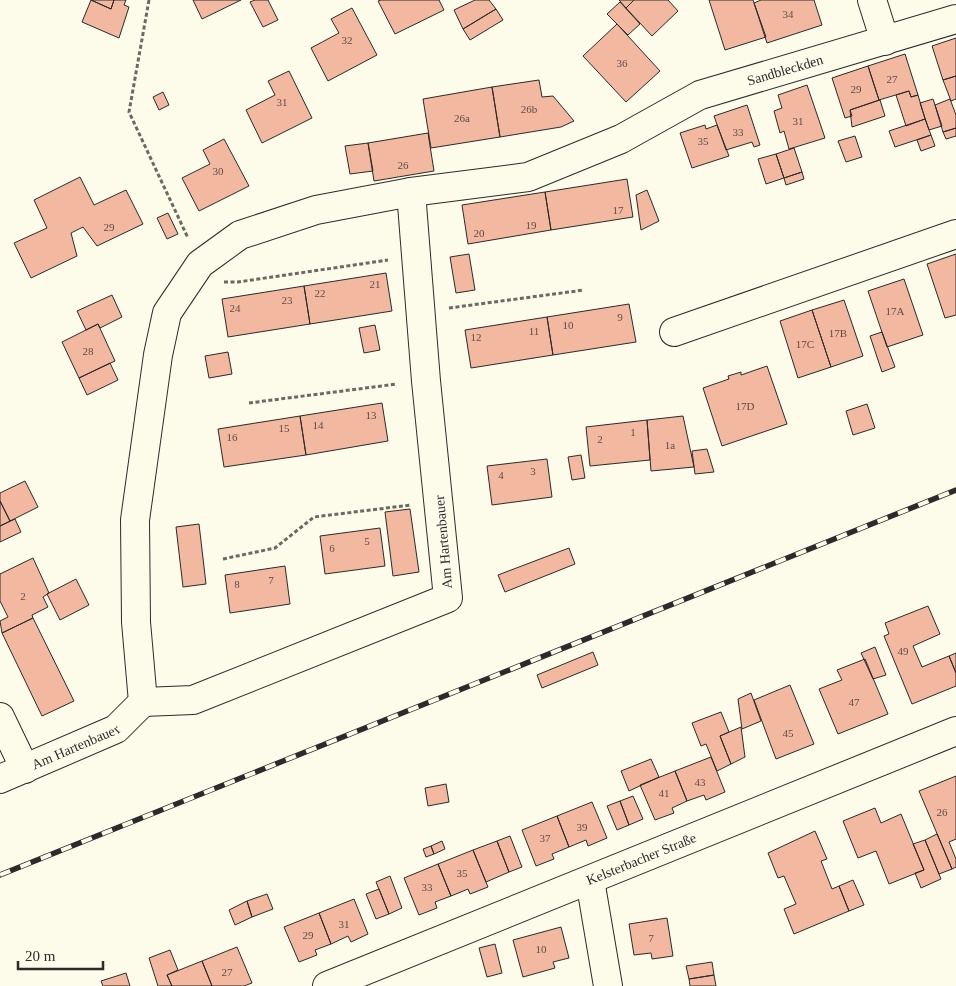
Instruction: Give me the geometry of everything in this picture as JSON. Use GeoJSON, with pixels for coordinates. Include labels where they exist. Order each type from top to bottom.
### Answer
{"type":"FeatureCollection","features":[{"type":"Feature","properties":{"kind":"street"},"geometry":{"type":"LineString","coordinates":[[872,0],[885,41]]}},
{"type":"Feature","properties":{"kind":"street","name":"Sandbleckden"},"geometry":{"type":"LineString","coordinates":[[412,192],[528,177],[621,139],[700,96],[956,19]]}},
{"type":"Feature","properties":{"kind":"street"},"geometry":{"type":"LineString","coordinates":[[144,702],[136,622],[135,520],[160,347],[167,313],[194,273],[240,235],[294,216],[412,192]]}},
{"type":"Feature","properties":{"kind":"street","name":"Am Hartenbauer"},"geometry":{"type":"LineString","coordinates":[[12,774],[116,729],[144,702],[193,700],[448,598],[426,381],[412,192]]}},
{"type":"Feature","properties":{"kind":"street"},"geometry":{"type":"LineString","coordinates":[[674,332],[956,234]]}},
{"type":"Feature","properties":{"kind":"street"},"geometry":{"type":"LineString","coordinates":[[0,717],[12,774]]}},
{"type":"Feature","properties":{"kind":"street","name":"Kelsterbacher Straße"},"geometry":{"type":"LineString","coordinates":[[327,986],[956,731]]}},
{"type":"Feature","properties":{"kind":"street"},"geometry":{"type":"LineString","coordinates":[[590,880],[608,986]]}},
{"type":"Feature","properties":{"kind":"path"},"geometry":{"type":"LineString","coordinates":[[149,0],[129,112],[194,273],[238,282],[416,256]]}},
{"type":"Feature","properties":{"kind":"path"},"geometry":{"type":"LineString","coordinates":[[421,312],[584,290]]}},
{"type":"Feature","properties":{"kind":"path"},"geometry":{"type":"LineString","coordinates":[[249,403],[426,381]]}},
{"type":"Feature","properties":{"kind":"path"},"geometry":{"type":"LineString","coordinates":[[223,559],[275,548],[314,517],[439,502]]}},
{"type":"Feature","properties":{"kind":"building"},"geometry":{"type":"Polygon","coordinates":[[[91,0],[111,9],[114,0],[126,0],[124,5],[129,7],[119,38],[82,22],[91,0]]]}},
{"type":"Feature","properties":{"kind":"building"},"geometry":{"type":"Polygon","coordinates":[[[91,0],[114,0],[111,9],[91,0]]]}},
{"type":"Feature","properties":{"kind":"building"},"geometry":{"type":"Polygon","coordinates":[[[193,0],[241,0],[202,19],[193,0]]]}},
{"type":"Feature","properties":{"kind":"building"},"geometry":{"type":"Polygon","coordinates":[[[268,0],[278,20],[263,27],[250,2],[268,0]]]}},
{"type":"Feature","properties":{"kind":"building"},"geometry":{"type":"Polygon","coordinates":[[[439,0],[444,10],[395,34],[378,1],[439,0]]]}},
{"type":"Feature","properties":{"kind":"building"},"geometry":{"type":"Polygon","coordinates":[[[475,0],[489,0],[496,9],[463,29],[454,10],[475,0]]]}},
{"type":"Feature","properties":{"kind":"building"},"geometry":{"type":"Polygon","coordinates":[[[619,0],[634,0],[626,8],[619,0]]]}},
{"type":"Feature","properties":{"kind":"building"},"geometry":{"type":"Polygon","coordinates":[[[634,0],[668,0],[678,11],[652,36],[626,8],[634,0]]]}},
{"type":"Feature","properties":{"kind":"building"},"geometry":{"type":"Polygon","coordinates":[[[709,0],[753,0],[766,37],[725,50],[709,0]]]}},
{"type":"Feature","properties":{"kind":"building"},"geometry":{"type":"Polygon","coordinates":[[[761,0],[814,0],[822,25],[767,43],[754,3],[761,0]]]}},
{"type":"Feature","properties":{"kind":"building"},"geometry":{"type":"Polygon","coordinates":[[[620,2],[640,24],[628,35],[607,14],[620,2]]]}},
{"type":"Feature","properties":{"kind":"building"},"geometry":{"type":"Polygon","coordinates":[[[352,8],[377,55],[328,81],[311,48],[339,33],[331,19],[352,8]]]}},
{"type":"Feature","properties":{"kind":"building"},"geometry":{"type":"Polygon","coordinates":[[[496,9],[503,20],[470,40],[463,29],[496,9]]]}},
{"type":"Feature","properties":{"kind":"building"},"geometry":{"type":"Polygon","coordinates":[[[617,24],[660,71],[626,102],[583,56],[617,24]]]}},
{"type":"Feature","properties":{"kind":"building"},"geometry":{"type":"Polygon","coordinates":[[[956,38],[956,76],[943,80],[932,46],[956,38]]]}},
{"type":"Feature","properties":{"kind":"building"},"geometry":{"type":"Polygon","coordinates":[[[905,54],[918,95],[911,97],[909,91],[879,100],[868,66],[905,54]]]}},
{"type":"Feature","properties":{"kind":"building"},"geometry":{"type":"Polygon","coordinates":[[[868,66],[879,100],[850,110],[852,116],[845,118],[832,78],[868,66]]]}},
{"type":"Feature","properties":{"kind":"building"},"geometry":{"type":"Polygon","coordinates":[[[289,71],[312,118],[262,143],[246,110],[275,95],[268,81],[289,71]]]}},
{"type":"Feature","properties":{"kind":"building"},"geometry":{"type":"Polygon","coordinates":[[[956,76],[956,99],[951,101],[943,80],[956,76]]]}},
{"type":"Feature","properties":{"kind":"building"},"geometry":{"type":"Polygon","coordinates":[[[539,80],[542,97],[553,96],[574,121],[561,127],[500,137],[492,87],[539,80]]]}},
{"type":"Feature","properties":{"kind":"building"},"geometry":{"type":"Polygon","coordinates":[[[807,85],[825,138],[789,149],[784,131],[780,133],[774,111],[782,108],[778,95],[807,85]]]}},
{"type":"Feature","properties":{"kind":"building"},"geometry":{"type":"Polygon","coordinates":[[[492,87],[500,137],[431,148],[423,99],[492,87]]]}},
{"type":"Feature","properties":{"kind":"building"},"geometry":{"type":"Polygon","coordinates":[[[909,91],[911,97],[918,95],[925,119],[906,126],[896,95],[909,91]]]}},
{"type":"Feature","properties":{"kind":"building"},"geometry":{"type":"Polygon","coordinates":[[[163,92],[169,105],[159,110],[153,97],[163,92]]]}},
{"type":"Feature","properties":{"kind":"building"},"geometry":{"type":"Polygon","coordinates":[[[933,99],[942,126],[929,130],[920,103],[933,99]]]}},
{"type":"Feature","properties":{"kind":"building"},"geometry":{"type":"Polygon","coordinates":[[[950,99],[956,115],[956,128],[943,132],[935,105],[950,99]]]}},
{"type":"Feature","properties":{"kind":"building"},"geometry":{"type":"Polygon","coordinates":[[[880,100],[885,116],[852,127],[850,110],[880,100]]]}},
{"type":"Feature","properties":{"kind":"building"},"geometry":{"type":"Polygon","coordinates":[[[747,105],[760,145],[754,147],[752,142],[726,150],[714,116],[747,105]]]}},
{"type":"Feature","properties":{"kind":"building"},"geometry":{"type":"Polygon","coordinates":[[[925,119],[931,135],[895,147],[889,131],[925,119]]]}},
{"type":"Feature","properties":{"kind":"building"},"geometry":{"type":"Polygon","coordinates":[[[705,125],[706,129],[717,125],[729,156],[692,168],[680,133],[705,125]]]}},
{"type":"Feature","properties":{"kind":"building"},"geometry":{"type":"Polygon","coordinates":[[[956,128],[956,136],[946,139],[943,132],[956,128]]]}},
{"type":"Feature","properties":{"kind":"building"},"geometry":{"type":"Polygon","coordinates":[[[428,133],[434,171],[374,181],[368,143],[428,133]]]}},
{"type":"Feature","properties":{"kind":"building"},"geometry":{"type":"Polygon","coordinates":[[[931,135],[935,146],[921,151],[917,140],[931,135]]]}},
{"type":"Feature","properties":{"kind":"building"},"geometry":{"type":"Polygon","coordinates":[[[855,136],[862,157],[846,162],[838,141],[855,136]]]}},
{"type":"Feature","properties":{"kind":"building"},"geometry":{"type":"Polygon","coordinates":[[[224,139],[249,186],[199,211],[182,178],[210,164],[203,150],[224,139]]]}},
{"type":"Feature","properties":{"kind":"building"},"geometry":{"type":"Polygon","coordinates":[[[368,143],[373,171],[350,174],[345,146],[368,143]]]}},
{"type":"Feature","properties":{"kind":"building"},"geometry":{"type":"Polygon","coordinates":[[[794,148],[802,172],[784,178],[776,154],[794,148]]]}},
{"type":"Feature","properties":{"kind":"building"},"geometry":{"type":"Polygon","coordinates":[[[776,154],[784,178],[766,184],[758,159],[776,154]]]}},
{"type":"Feature","properties":{"kind":"building"},"geometry":{"type":"Polygon","coordinates":[[[802,172],[804,179],[786,185],[784,178],[802,172]]]}},
{"type":"Feature","properties":{"kind":"building"},"geometry":{"type":"Polygon","coordinates":[[[80,177],[94,205],[126,190],[143,224],[97,246],[83,227],[71,233],[77,256],[31,278],[14,243],[47,228],[34,200],[80,177]]]}},
{"type":"Feature","properties":{"kind":"building"},"geometry":{"type":"Polygon","coordinates":[[[627,179],[633,217],[551,230],[545,192],[627,179]]]}},
{"type":"Feature","properties":{"kind":"building"},"geometry":{"type":"Polygon","coordinates":[[[647,190],[659,221],[641,230],[636,195],[647,190]]]}},
{"type":"Feature","properties":{"kind":"building"},"geometry":{"type":"Polygon","coordinates":[[[545,192],[551,230],[468,244],[462,205],[545,192]]]}},
{"type":"Feature","properties":{"kind":"building"},"geometry":{"type":"Polygon","coordinates":[[[168,213],[178,234],[167,239],[157,218],[168,213]]]}},
{"type":"Feature","properties":{"kind":"building"},"geometry":{"type":"Polygon","coordinates":[[[469,254],[475,290],[456,293],[450,257],[469,254]]]}},
{"type":"Feature","properties":{"kind":"building"},"geometry":{"type":"Polygon","coordinates":[[[956,254],[956,315],[945,318],[927,264],[956,254]]]}},
{"type":"Feature","properties":{"kind":"building"},"geometry":{"type":"Polygon","coordinates":[[[386,273],[392,311],[310,324],[304,286],[386,273]]]}},
{"type":"Feature","properties":{"kind":"building"},"geometry":{"type":"Polygon","coordinates":[[[904,279],[923,335],[887,347],[868,291],[904,279]]]}},
{"type":"Feature","properties":{"kind":"building"},"geometry":{"type":"Polygon","coordinates":[[[304,286],[310,324],[228,337],[222,299],[304,286]]]}},
{"type":"Feature","properties":{"kind":"building"},"geometry":{"type":"Polygon","coordinates":[[[112,295],[122,317],[100,328],[98,324],[86,330],[77,311],[112,295]]]}},
{"type":"Feature","properties":{"kind":"building"},"geometry":{"type":"Polygon","coordinates":[[[844,300],[863,356],[831,367],[812,310],[844,300]]]}},
{"type":"Feature","properties":{"kind":"building"},"geometry":{"type":"Polygon","coordinates":[[[629,304],[636,342],[553,355],[547,317],[629,304]]]}},
{"type":"Feature","properties":{"kind":"building"},"geometry":{"type":"Polygon","coordinates":[[[812,310],[831,367],[798,378],[780,321],[812,310]]]}},
{"type":"Feature","properties":{"kind":"building"},"geometry":{"type":"Polygon","coordinates":[[[547,317],[553,355],[471,368],[465,330],[547,317]]]}},
{"type":"Feature","properties":{"kind":"building"},"geometry":{"type":"Polygon","coordinates":[[[98,324],[115,361],[79,378],[62,342],[98,324]]]}},
{"type":"Feature","properties":{"kind":"building"},"geometry":{"type":"Polygon","coordinates":[[[375,325],[380,350],[364,353],[359,328],[375,325]]]}},
{"type":"Feature","properties":{"kind":"building"},"geometry":{"type":"Polygon","coordinates":[[[882,332],[895,367],[882,372],[870,336],[882,332]]]}},
{"type":"Feature","properties":{"kind":"building"},"geometry":{"type":"Polygon","coordinates":[[[228,352],[232,374],[209,378],[205,356],[228,352]]]}},
{"type":"Feature","properties":{"kind":"building"},"geometry":{"type":"Polygon","coordinates":[[[110,363],[118,380],[87,395],[79,378],[110,363]]]}},
{"type":"Feature","properties":{"kind":"building"},"geometry":{"type":"Polygon","coordinates":[[[767,366],[787,424],[722,446],[703,388],[729,379],[728,376],[741,372],[741,375],[767,366]]]}},
{"type":"Feature","properties":{"kind":"building"},"geometry":{"type":"Polygon","coordinates":[[[382,403],[388,441],[306,455],[300,416],[382,403]]]}},
{"type":"Feature","properties":{"kind":"building"},"geometry":{"type":"Polygon","coordinates":[[[867,404],[875,428],[853,435],[846,411],[867,404]]]}},
{"type":"Feature","properties":{"kind":"building"},"geometry":{"type":"Polygon","coordinates":[[[300,416],[306,455],[224,467],[218,429],[300,416]]]}},
{"type":"Feature","properties":{"kind":"building"},"geometry":{"type":"Polygon","coordinates":[[[683,416],[694,467],[651,471],[647,420],[683,416]]]}},
{"type":"Feature","properties":{"kind":"building"},"geometry":{"type":"Polygon","coordinates":[[[647,420],[650,460],[590,466],[586,427],[647,420]]]}},
{"type":"Feature","properties":{"kind":"building"},"geometry":{"type":"Polygon","coordinates":[[[707,449],[714,472],[695,474],[692,451],[707,449]]]}},
{"type":"Feature","properties":{"kind":"building"},"geometry":{"type":"Polygon","coordinates":[[[581,455],[585,478],[572,480],[568,457],[581,455]]]}},
{"type":"Feature","properties":{"kind":"building"},"geometry":{"type":"Polygon","coordinates":[[[547,459],[552,497],[492,505],[487,466],[547,459]]]}},
{"type":"Feature","properties":{"kind":"building"},"geometry":{"type":"Polygon","coordinates":[[[25,481],[38,507],[10,521],[0,501],[0,493],[25,481]]]}},
{"type":"Feature","properties":{"kind":"building"},"geometry":{"type":"Polygon","coordinates":[[[0,501],[10,521],[0,526],[0,501]]]}},
{"type":"Feature","properties":{"kind":"building"},"geometry":{"type":"Polygon","coordinates":[[[410,509],[419,572],[393,576],[385,512],[410,509]]]}},
{"type":"Feature","properties":{"kind":"building"},"geometry":{"type":"Polygon","coordinates":[[[15,519],[21,532],[0,542],[0,526],[15,519]]]}},
{"type":"Feature","properties":{"kind":"building"},"geometry":{"type":"Polygon","coordinates":[[[199,524],[206,584],[183,587],[176,527],[199,524]]]}},
{"type":"Feature","properties":{"kind":"building"},"geometry":{"type":"Polygon","coordinates":[[[380,528],[385,566],[325,574],[320,536],[380,528]]]}},
{"type":"Feature","properties":{"kind":"building"},"geometry":{"type":"Polygon","coordinates":[[[569,548],[575,564],[505,592],[498,575],[569,548]]]}},
{"type":"Feature","properties":{"kind":"building"},"geometry":{"type":"Polygon","coordinates":[[[33,558],[49,593],[43,597],[48,607],[32,615],[33,618],[2,633],[0,621],[8,617],[0,601],[0,574],[33,558]]]}},
{"type":"Feature","properties":{"kind":"building"},"geometry":{"type":"Polygon","coordinates":[[[285,566],[290,604],[230,613],[225,575],[285,566]]]}},
{"type":"Feature","properties":{"kind":"building"},"geometry":{"type":"Polygon","coordinates":[[[76,579],[89,605],[60,620],[47,594],[76,579]]]}},
{"type":"Feature","properties":{"kind":"building"},"geometry":{"type":"Polygon","coordinates":[[[928,606],[940,634],[913,646],[922,667],[949,656],[956,673],[956,686],[912,704],[884,636],[889,634],[885,623],[928,606]]]}},
{"type":"Feature","properties":{"kind":"building"},"geometry":{"type":"Polygon","coordinates":[[[33,618],[74,701],[42,716],[2,633],[33,618]]]}},
{"type":"Feature","properties":{"kind":"building"},"geometry":{"type":"Polygon","coordinates":[[[875,647],[886,675],[873,679],[861,653],[875,647]]]}},
{"type":"Feature","properties":{"kind":"building"},"geometry":{"type":"Polygon","coordinates":[[[593,652],[598,665],[542,688],[537,675],[593,652]]]}},
{"type":"Feature","properties":{"kind":"building"},"geometry":{"type":"Polygon","coordinates":[[[956,653],[956,673],[949,656],[956,653]]]}},
{"type":"Feature","properties":{"kind":"building"},"geometry":{"type":"Polygon","coordinates":[[[865,659],[888,714],[838,734],[819,689],[842,680],[837,670],[865,659]]]}},
{"type":"Feature","properties":{"kind":"building"},"geometry":{"type":"Polygon","coordinates":[[[790,685],[814,744],[776,759],[754,700],[790,685]]]}},
{"type":"Feature","properties":{"kind":"building"},"geometry":{"type":"Polygon","coordinates":[[[751,693],[761,721],[742,729],[738,699],[751,693]]]}},
{"type":"Feature","properties":{"kind":"building"},"geometry":{"type":"Polygon","coordinates":[[[721,712],[729,732],[720,736],[731,764],[717,771],[706,744],[701,746],[692,723],[721,712]]]}},
{"type":"Feature","properties":{"kind":"building"},"geometry":{"type":"Polygon","coordinates":[[[741,727],[745,757],[731,764],[720,736],[741,727]]]}},
{"type":"Feature","properties":{"kind":"building"},"geometry":{"type":"Polygon","coordinates":[[[711,757],[725,792],[706,800],[704,795],[687,801],[675,771],[711,757]]]}},
{"type":"Feature","properties":{"kind":"building"},"geometry":{"type":"Polygon","coordinates":[[[651,759],[659,777],[629,791],[621,771],[651,759]]]}},
{"type":"Feature","properties":{"kind":"building"},"geometry":{"type":"Polygon","coordinates":[[[675,771],[687,801],[672,808],[674,813],[655,820],[640,785],[675,771]]]}},
{"type":"Feature","properties":{"kind":"building"},"geometry":{"type":"Polygon","coordinates":[[[956,776],[956,839],[949,842],[956,859],[956,867],[952,869],[919,791],[956,776]]]}},
{"type":"Feature","properties":{"kind":"building"},"geometry":{"type":"Polygon","coordinates":[[[446,784],[449,802],[428,806],[425,788],[446,784]]]}},
{"type":"Feature","properties":{"kind":"building"},"geometry":{"type":"Polygon","coordinates":[[[633,796],[643,819],[629,825],[620,801],[633,796]]]}},
{"type":"Feature","properties":{"kind":"building"},"geometry":{"type":"Polygon","coordinates":[[[620,801],[629,825],[617,830],[607,806],[620,801]]]}},
{"type":"Feature","properties":{"kind":"building"},"geometry":{"type":"Polygon","coordinates":[[[592,802],[607,838],[588,846],[586,840],[569,847],[557,816],[592,802]]]}},
{"type":"Feature","properties":{"kind":"building"},"geometry":{"type":"Polygon","coordinates":[[[875,808],[881,823],[901,814],[924,870],[889,884],[876,851],[858,858],[843,821],[875,808]]]}},
{"type":"Feature","properties":{"kind":"building"},"geometry":{"type":"Polygon","coordinates":[[[557,816],[569,847],[552,854],[554,859],[536,866],[522,830],[557,816]]]}},
{"type":"Feature","properties":{"kind":"building"},"geometry":{"type":"Polygon","coordinates":[[[815,831],[827,859],[821,861],[832,889],[839,886],[849,911],[794,934],[784,909],[796,904],[784,876],[778,878],[768,853],[815,831]]]}},
{"type":"Feature","properties":{"kind":"building"},"geometry":{"type":"Polygon","coordinates":[[[937,834],[952,869],[939,874],[925,840],[937,834]]]}},
{"type":"Feature","properties":{"kind":"building"},"geometry":{"type":"Polygon","coordinates":[[[510,836],[522,867],[509,872],[497,841],[510,836]]]}},
{"type":"Feature","properties":{"kind":"building"},"geometry":{"type":"Polygon","coordinates":[[[925,840],[941,879],[921,888],[915,873],[924,870],[913,844],[925,840]]]}},
{"type":"Feature","properties":{"kind":"building"},"geometry":{"type":"Polygon","coordinates":[[[442,841],[445,849],[434,854],[431,846],[442,841]]]}},
{"type":"Feature","properties":{"kind":"building"},"geometry":{"type":"Polygon","coordinates":[[[497,841],[509,872],[486,882],[473,850],[497,841]]]}},
{"type":"Feature","properties":{"kind":"building"},"geometry":{"type":"Polygon","coordinates":[[[431,846],[434,854],[426,857],[423,849],[431,846]]]}},
{"type":"Feature","properties":{"kind":"building"},"geometry":{"type":"Polygon","coordinates":[[[473,850],[488,887],[470,894],[468,889],[451,896],[438,864],[473,850]]]}},
{"type":"Feature","properties":{"kind":"building"},"geometry":{"type":"Polygon","coordinates":[[[438,864],[451,896],[435,902],[437,908],[419,915],[404,878],[438,864]]]}},
{"type":"Feature","properties":{"kind":"building"},"geometry":{"type":"Polygon","coordinates":[[[390,876],[402,908],[389,914],[376,882],[390,876]]]}},
{"type":"Feature","properties":{"kind":"building"},"geometry":{"type":"Polygon","coordinates":[[[853,880],[864,905],[849,911],[839,886],[853,880]]]}},
{"type":"Feature","properties":{"kind":"building"},"geometry":{"type":"Polygon","coordinates":[[[379,889],[389,914],[376,919],[366,894],[379,889]]]}},
{"type":"Feature","properties":{"kind":"building"},"geometry":{"type":"Polygon","coordinates":[[[267,894],[273,909],[252,917],[247,901],[267,894]]]}},
{"type":"Feature","properties":{"kind":"building"},"geometry":{"type":"Polygon","coordinates":[[[354,899],[368,934],[351,942],[348,936],[331,944],[319,913],[354,899]]]}},
{"type":"Feature","properties":{"kind":"building"},"geometry":{"type":"Polygon","coordinates":[[[247,901],[252,917],[235,925],[229,910],[247,901]]]}},
{"type":"Feature","properties":{"kind":"building"},"geometry":{"type":"Polygon","coordinates":[[[319,913],[331,944],[315,950],[317,955],[299,962],[284,927],[319,913]]]}},
{"type":"Feature","properties":{"kind":"building"},"geometry":{"type":"Polygon","coordinates":[[[667,918],[673,956],[652,959],[651,953],[634,955],[629,924],[667,918]]]}},
{"type":"Feature","properties":{"kind":"building"},"geometry":{"type":"Polygon","coordinates":[[[561,927],[569,958],[553,962],[555,968],[523,977],[513,940],[561,927]]]}},
{"type":"Feature","properties":{"kind":"building"},"geometry":{"type":"Polygon","coordinates":[[[495,944],[502,973],[487,977],[479,948],[495,944]]]}},
{"type":"Feature","properties":{"kind":"building"},"geometry":{"type":"Polygon","coordinates":[[[237,947],[252,983],[244,986],[212,986],[202,961],[237,947]]]}},
{"type":"Feature","properties":{"kind":"building"},"geometry":{"type":"Polygon","coordinates":[[[170,950],[178,970],[167,975],[172,986],[158,986],[149,958],[170,950]]]}},
{"type":"Feature","properties":{"kind":"building"},"geometry":{"type":"Polygon","coordinates":[[[202,961],[212,986],[172,986],[167,975],[202,961]]]}},
{"type":"Feature","properties":{"kind":"building"},"geometry":{"type":"Polygon","coordinates":[[[712,962],[714,975],[689,979],[686,966],[712,962]]]}},
{"type":"Feature","properties":{"kind":"building"},"geometry":{"type":"Polygon","coordinates":[[[126,973],[130,986],[103,986],[101,981],[126,973]]]}},
{"type":"Feature","properties":{"kind":"building"},"geometry":{"type":"Polygon","coordinates":[[[714,975],[716,986],[690,986],[689,979],[714,975]]]}},
{"type":"Feature","properties":{"kind":"railway"},"geometry":{"type":"LineString","coordinates":[[0,875],[956,490]]}}]}
